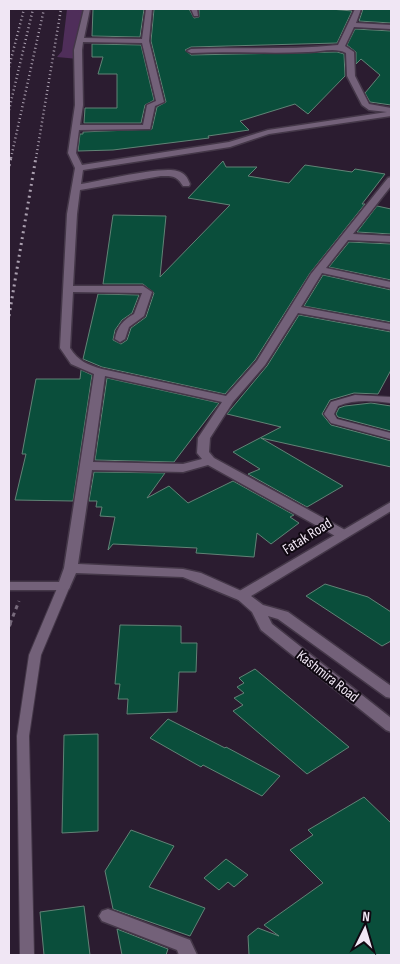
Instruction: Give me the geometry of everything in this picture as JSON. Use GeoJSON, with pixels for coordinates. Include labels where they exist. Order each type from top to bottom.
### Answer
{"type":"FeatureCollection","features":[{"type":"Feature","properties":{"kind":"street"},"geometry":{"type":"LineString","coordinates":[[87,9],[78,50],[79,105],[72,153],[79,168],[72,214],[65,348],[70,358],[81,366],[100,372],[229,400]]}},
{"type":"Feature","properties":{"kind":"street"},"geometry":{"type":"LineString","coordinates":[[76,128],[147,127],[151,105],[160,102],[145,40],[149,9]]}},
{"type":"Feature","properties":{"kind":"street"},"geometry":{"type":"LineString","coordinates":[[341,47],[358,9]]}},
{"type":"Feature","properties":{"kind":"street"},"geometry":{"type":"LineString","coordinates":[[352,24],[391,27]]}},
{"type":"Feature","properties":{"kind":"street"},"geometry":{"type":"LineString","coordinates":[[80,40],[145,40]]}},
{"type":"Feature","properties":{"kind":"street"},"geometry":{"type":"LineString","coordinates":[[191,51],[237,49],[308,50],[341,47],[350,52],[351,76],[366,105],[372,108],[391,110]]}},
{"type":"Feature","properties":{"kind":"street"},"geometry":{"type":"LineString","coordinates":[[79,168],[230,144],[268,132],[391,114]]}},
{"type":"Feature","properties":{"kind":"street"},"geometry":{"type":"LineString","coordinates":[[76,188],[161,173],[174,173],[183,177],[186,184]]}},
{"type":"Feature","properties":{"kind":"street"},"geometry":{"type":"LineString","coordinates":[[342,534],[210,461],[203,453],[204,438],[229,400],[261,363],[320,270],[391,180]]}},
{"type":"Feature","properties":{"kind":"street"},"geometry":{"type":"LineString","coordinates":[[346,237],[391,239]]}},
{"type":"Feature","properties":{"kind":"street"},"geometry":{"type":"LineString","coordinates":[[320,270],[391,285]]}},
{"type":"Feature","properties":{"kind":"street"},"geometry":{"type":"LineString","coordinates":[[68,289],[143,289],[147,292],[139,316],[124,324],[120,339]]}},
{"type":"Feature","properties":{"kind":"street"},"geometry":{"type":"LineString","coordinates":[[295,309],[391,327]]}},
{"type":"Feature","properties":{"kind":"street"},"geometry":{"type":"LineString","coordinates":[[9,586],[64,586],[71,568],[100,372]]}},
{"type":"Feature","properties":{"kind":"street"},"geometry":{"type":"LineString","coordinates":[[86,466],[183,468],[210,461]]}},
{"type":"Feature","properties":{"kind":"street","name":"Fatak Road"},"geometry":{"type":"LineString","coordinates":[[241,596],[391,506]]}},
{"type":"Feature","properties":{"kind":"street"},"geometry":{"type":"LineString","coordinates":[[71,568],[183,573],[196,576],[241,596],[258,609],[283,615]]}},
{"type":"Feature","properties":{"kind":"street"},"geometry":{"type":"LineString","coordinates":[[258,609],[266,627],[283,615]]}},
{"type":"Feature","properties":{"kind":"street","name":"Kashmira Road"},"geometry":{"type":"LineString","coordinates":[[283,615],[391,692]]}},
{"type":"Feature","properties":{"kind":"street","name":"Kashmira Road"},"geometry":{"type":"LineString","coordinates":[[266,627],[391,726]]}},
{"type":"Feature","properties":{"kind":"street"},"geometry":{"type":"LineString","coordinates":[[108,916],[184,945],[188,955]]}},
{"type":"Feature","properties":{"kind":"lane"},"geometry":{"type":"LineString","coordinates":[[391,400],[366,396],[351,397],[334,404],[329,414],[334,421],[391,436]]}},
{"type":"Feature","properties":{"kind":"lane"},"geometry":{"type":"LineString","coordinates":[[27,955],[23,736],[35,655],[64,586]]}},
{"type":"Feature","properties":{"kind":"path"},"geometry":{"type":"LineString","coordinates":[[9,626],[24,586]]}},
{"type":"Feature","properties":{"kind":"shaded area"},"geometry":{"type":"Polygon","coordinates":[[[67,9],[83,9],[74,50],[78,59],[57,57],[62,51],[67,9]]]}},
{"type":"Feature","properties":{"kind":"building"},"geometry":{"type":"Polygon","coordinates":[[[93,9],[144,9],[140,37],[92,36],[93,9]]]}},
{"type":"Feature","properties":{"kind":"building"},"geometry":{"type":"Polygon","coordinates":[[[154,9],[189,9],[194,18],[199,17],[199,9],[331,9],[352,11],[337,43],[191,47],[185,50],[191,55],[337,52],[344,54],[345,76],[308,114],[295,104],[240,121],[249,130],[208,136],[209,138],[113,150],[78,151],[80,134],[83,134],[83,132],[152,129],[157,107],[166,102],[151,41],[154,9]]]}},
{"type":"Feature","properties":{"kind":"building"},"geometry":{"type":"Polygon","coordinates":[[[363,9],[391,9],[391,23],[359,21],[363,9]]]}},
{"type":"Feature","properties":{"kind":"building"},"geometry":{"type":"Polygon","coordinates":[[[355,29],[391,31],[391,105],[370,102],[365,93],[380,75],[361,59],[356,64],[356,52],[347,45],[355,29]]]}},
{"type":"Feature","properties":{"kind":"building"},"geometry":{"type":"Polygon","coordinates":[[[92,44],[141,45],[154,100],[145,105],[141,123],[84,123],[85,108],[117,108],[117,74],[98,74],[103,57],[92,57],[92,44]]]}},
{"type":"Feature","properties":{"kind":"building"},"geometry":{"type":"Polygon","coordinates":[[[223,161],[226,167],[257,167],[248,176],[289,183],[305,165],[352,172],[355,169],[385,174],[362,204],[365,204],[310,273],[255,360],[225,394],[102,367],[83,359],[98,294],[139,295],[132,313],[122,320],[115,330],[113,340],[121,344],[127,340],[131,328],[146,317],[154,293],[143,284],[103,284],[113,215],[166,216],[160,277],[230,205],[188,198],[223,161]]]}},
{"type":"Feature","properties":{"kind":"building"},"geometry":{"type":"Polygon","coordinates":[[[377,206],[391,209],[391,234],[357,232],[377,206]]]}},
{"type":"Feature","properties":{"kind":"building"},"geometry":{"type":"Polygon","coordinates":[[[349,242],[391,244],[391,280],[329,267],[349,242]]]}},
{"type":"Feature","properties":{"kind":"building"},"geometry":{"type":"Polygon","coordinates":[[[323,275],[391,290],[391,322],[304,306],[323,275]]]}},
{"type":"Feature","properties":{"kind":"building"},"geometry":{"type":"Polygon","coordinates":[[[299,315],[391,332],[391,370],[378,394],[354,393],[330,400],[322,414],[331,425],[391,441],[391,467],[261,438],[343,486],[307,507],[248,474],[260,469],[233,452],[281,427],[227,414],[267,366],[299,315]]]}},
{"type":"Feature","properties":{"kind":"building"},"geometry":{"type":"Polygon","coordinates":[[[81,370],[92,375],[73,501],[15,500],[26,454],[22,454],[36,379],[80,379],[81,370]]]}},
{"type":"Feature","properties":{"kind":"building"},"geometry":{"type":"Polygon","coordinates":[[[107,378],[219,403],[174,462],[95,460],[107,378]]]}},
{"type":"Feature","properties":{"kind":"building"},"geometry":{"type":"Polygon","coordinates":[[[371,403],[391,406],[391,431],[338,417],[336,414],[339,408],[345,406],[371,403]]]}},
{"type":"Feature","properties":{"kind":"building"},"geometry":{"type":"Polygon","coordinates":[[[94,472],[165,473],[147,498],[169,486],[188,503],[233,481],[294,515],[290,517],[299,523],[271,544],[257,533],[254,557],[196,553],[197,548],[113,544],[108,550],[115,517],[100,516],[102,507],[96,507],[97,501],[89,501],[94,472]]]}},
{"type":"Feature","properties":{"kind":"building"},"geometry":{"type":"Polygon","coordinates":[[[325,584],[368,597],[391,612],[391,641],[382,646],[306,596],[325,584]]]}},
{"type":"Feature","properties":{"kind":"building"},"geometry":{"type":"Polygon","coordinates":[[[120,625],[181,626],[181,643],[197,643],[196,672],[179,672],[177,712],[127,714],[128,699],[118,699],[120,684],[115,684],[120,625]]]}},
{"type":"Feature","properties":{"kind":"building"},"geometry":{"type":"Polygon","coordinates":[[[255,669],[349,747],[307,774],[233,711],[243,705],[234,698],[244,693],[237,687],[244,683],[239,678],[255,669]]]}},
{"type":"Feature","properties":{"kind":"building"},"geometry":{"type":"Polygon","coordinates":[[[168,719],[280,776],[262,796],[203,765],[201,767],[150,738],[168,719]]]}},
{"type":"Feature","properties":{"kind":"building"},"geometry":{"type":"Polygon","coordinates":[[[98,734],[98,831],[62,833],[64,735],[98,734]]]}},
{"type":"Feature","properties":{"kind":"building"},"geometry":{"type":"Polygon","coordinates":[[[364,797],[391,823],[391,955],[249,955],[248,936],[258,928],[279,936],[264,925],[323,883],[290,850],[313,835],[308,830],[364,797]]]}},
{"type":"Feature","properties":{"kind":"building"},"geometry":{"type":"Polygon","coordinates":[[[131,830],[174,846],[149,887],[205,908],[190,936],[113,909],[105,871],[131,830]]]}},
{"type":"Feature","properties":{"kind":"building"},"geometry":{"type":"Polygon","coordinates":[[[226,859],[248,875],[234,887],[228,882],[219,890],[204,878],[226,859]]]}},
{"type":"Feature","properties":{"kind":"building"},"geometry":{"type":"Polygon","coordinates":[[[84,906],[90,955],[44,955],[40,912],[84,906]]]}},
{"type":"Feature","properties":{"kind":"building"},"geometry":{"type":"Polygon","coordinates":[[[117,929],[168,949],[166,955],[122,955],[117,929]]]}},
{"type":"Feature","properties":{"kind":"railway"},"geometry":{"type":"LineString","coordinates":[[9,67],[24,9]]}},
{"type":"Feature","properties":{"kind":"railway"},"geometry":{"type":"LineString","coordinates":[[9,110],[33,9]]}},
{"type":"Feature","properties":{"kind":"railway"},"geometry":{"type":"LineString","coordinates":[[11,158],[44,9]]}},
{"type":"Feature","properties":{"kind":"railway"},"geometry":{"type":"LineString","coordinates":[[36,158],[61,9]]}},
{"type":"Feature","properties":{"kind":"railway"},"geometry":{"type":"LineString","coordinates":[[9,166],[11,157]]}},
{"type":"Feature","properties":{"kind":"railway"},"geometry":{"type":"LineString","coordinates":[[9,316],[36,157]]}}]}
